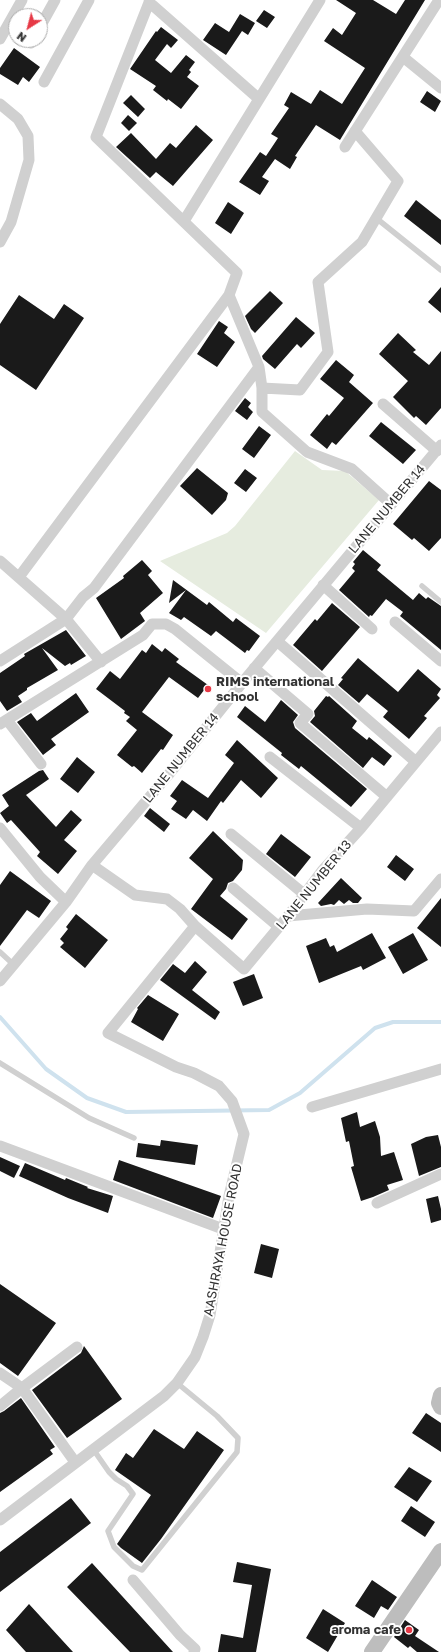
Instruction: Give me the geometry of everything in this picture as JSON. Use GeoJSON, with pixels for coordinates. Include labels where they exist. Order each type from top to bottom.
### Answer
{"type":"FeatureCollection","features":[{"type":"Feature","properties":{"kind":"street"},"geometry":{"type":"LineString","coordinates":[[0,39],[22,0]]}},
{"type":"Feature","properties":{"kind":"street"},"geometry":{"type":"LineString","coordinates":[[48,13],[55,0]]}},
{"type":"Feature","properties":{"kind":"street"},"geometry":{"type":"LineString","coordinates":[[44,82],[90,0]]}},
{"type":"Feature","properties":{"kind":"street"},"geometry":{"type":"LineString","coordinates":[[184,221],[320,0]]}},
{"type":"Feature","properties":{"kind":"street"},"geometry":{"type":"LineString","coordinates":[[344,147],[403,57],[438,0]]}},
{"type":"Feature","properties":{"kind":"street"},"geometry":{"type":"LineString","coordinates":[[19,577],[229,295],[237,273],[96,137],[150,1],[259,99]]}},
{"type":"Feature","properties":{"kind":"street"},"geometry":{"type":"LineString","coordinates":[[403,57],[441,88]]}},
{"type":"Feature","properties":{"kind":"street"},"geometry":{"type":"LineString","coordinates":[[0,104],[18,119],[28,136],[29,160],[11,222],[0,242]]}},
{"type":"Feature","properties":{"kind":"street"},"geometry":{"type":"LineString","coordinates":[[262,388],[300,390],[328,352],[318,282],[362,242],[398,180],[355,132]]}},
{"type":"Feature","properties":{"kind":"street"},"geometry":{"type":"LineString","coordinates":[[229,295],[259,367],[262,388],[262,412],[307,452],[352,469],[391,504]]}},
{"type":"Feature","properties":{"kind":"street"},"geometry":{"type":"LineString","coordinates":[[0,661],[66,619],[83,597],[94,588],[259,367]]}},
{"type":"Feature","properties":{"kind":"street"},"geometry":{"type":"LineString","coordinates":[[383,404],[439,448]]}},
{"type":"Feature","properties":{"kind":"street","name":"LANE NUMBER 14"},"geometry":{"type":"LineString","coordinates":[[0,981],[66,902],[92,865],[169,774],[254,668],[439,448]]}},
{"type":"Feature","properties":{"kind":"street"},"geometry":{"type":"LineString","coordinates":[[0,561],[66,619],[101,662]]}},
{"type":"Feature","properties":{"kind":"street"},"geometry":{"type":"LineString","coordinates":[[324,585],[372,629]]}},
{"type":"Feature","properties":{"kind":"street"},"geometry":{"type":"LineString","coordinates":[[395,622],[441,661]]}},
{"type":"Feature","properties":{"kind":"street"},"geometry":{"type":"LineString","coordinates":[[41,764],[4,722],[143,635],[152,624],[166,624],[175,629],[242,683]]}},
{"type":"Feature","properties":{"kind":"street"},"geometry":{"type":"LineString","coordinates":[[277,641],[416,762]]}},
{"type":"Feature","properties":{"kind":"street"},"geometry":{"type":"LineString","coordinates":[[254,668],[308,714],[300,723],[387,797]]}},
{"type":"Feature","properties":{"kind":"street","name":"LANE NUMBER 13"},"geometry":{"type":"LineString","coordinates":[[195,926],[244,969],[288,916],[322,871],[361,828],[441,732]]}},
{"type":"Feature","properties":{"kind":"street"},"geometry":{"type":"LineString","coordinates":[[270,757],[361,828]]}},
{"type":"Feature","properties":{"kind":"street"},"geometry":{"type":"LineString","coordinates":[[0,828],[40,877],[66,902]]}},
{"type":"Feature","properties":{"kind":"street"},"geometry":{"type":"LineString","coordinates":[[231,834],[304,894]]}},
{"type":"Feature","properties":{"kind":"street"},"geometry":{"type":"LineString","coordinates":[[92,865],[135,895],[167,899],[180,909],[195,926]]}},
{"type":"Feature","properties":{"kind":"street"},"geometry":{"type":"LineString","coordinates":[[288,916],[367,909],[414,911],[441,879]]}},
{"type":"Feature","properties":{"kind":"street"},"geometry":{"type":"LineString","coordinates":[[233,888],[279,927]]}},
{"type":"Feature","properties":{"kind":"street","name":"AASHRAYA HOUSE ROAD"},"geometry":{"type":"LineString","coordinates":[[1,1518],[164,1396],[177,1383],[195,1358],[204,1337],[210,1315],[229,1196],[244,1134],[232,1101],[219,1086],[194,1073],[176,1067],[108,1033],[195,926]]}},
{"type":"Feature","properties":{"kind":"street"},"geometry":{"type":"LineString","coordinates":[[312,1108],[441,1069]]}},
{"type":"Feature","properties":{"kind":"street"},"geometry":{"type":"LineString","coordinates":[[0,1146],[223,1229]]}},
{"type":"Feature","properties":{"kind":"street"},"geometry":{"type":"LineString","coordinates":[[377,1203],[441,1174]]}},
{"type":"Feature","properties":{"kind":"street"},"geometry":{"type":"LineString","coordinates":[[0,1406],[78,1347]]}},
{"type":"Feature","properties":{"kind":"street"},"geometry":{"type":"LineString","coordinates":[[0,1374],[22,1388],[75,1462]]}},
{"type":"Feature","properties":{"kind":"street"},"geometry":{"type":"LineString","coordinates":[[441,1395],[439,1404],[441,1407]]}},
{"type":"Feature","properties":{"kind":"street"},"geometry":{"type":"LineString","coordinates":[[372,1652],[441,1551]]}},
{"type":"Feature","properties":{"kind":"street"},"geometry":{"type":"LineString","coordinates":[[133,1580],[194,1651]]}},
{"type":"Feature","properties":{"kind":"lane"},"geometry":{"type":"LineString","coordinates":[[376,218],[441,270]]}},
{"type":"Feature","properties":{"kind":"lane"},"geometry":{"type":"LineString","coordinates":[[422,586],[441,602]]}},
{"type":"Feature","properties":{"kind":"lane"},"geometry":{"type":"LineString","coordinates":[[0,952],[14,965]]}},
{"type":"Feature","properties":{"kind":"lane"},"geometry":{"type":"LineString","coordinates":[[0,1063],[89,1118],[134,1138]]}},
{"type":"Feature","properties":{"kind":"lane"},"geometry":{"type":"LineString","coordinates":[[93,1449],[109,1472],[116,1479],[127,1486],[133,1494],[108,1531],[114,1547],[133,1566],[142,1570],[237,1452],[238,1438],[217,1416],[177,1383]]}},
{"type":"Feature","properties":{"kind":"shaded area"},"geometry":{"type":"Polygon","coordinates":[[[295,451],[322,470],[345,471],[379,500],[266,633],[160,561],[227,533],[235,526],[295,451]]]}},
{"type":"Feature","properties":{"kind":"building"},"geometry":{"type":"Polygon","coordinates":[[[336,0],[373,0],[396,14],[405,0],[425,0],[340,140],[316,125],[295,156],[297,157],[290,169],[275,159],[262,177],[269,181],[260,195],[239,182],[260,152],[266,156],[278,138],[271,134],[289,108],[284,105],[291,92],[311,104],[320,90],[342,104],[365,68],[324,41],[333,28],[342,35],[356,13],[336,0]]]}},
{"type":"Feature","properties":{"kind":"building"},"geometry":{"type":"Polygon","coordinates":[[[264,10],[275,17],[267,28],[256,21],[264,10]]]}},
{"type":"Feature","properties":{"kind":"building"},"geometry":{"type":"Polygon","coordinates":[[[240,14],[255,23],[248,35],[242,31],[226,55],[203,40],[215,23],[229,32],[240,14]]]}},
{"type":"Feature","properties":{"kind":"building"},"geometry":{"type":"Polygon","coordinates":[[[161,27],[178,40],[171,48],[167,44],[155,60],[171,73],[186,55],[195,62],[189,70],[191,72],[187,77],[199,86],[181,109],[168,99],[167,101],[153,90],[156,86],[130,69],[156,31],[157,32],[161,27]]]}},
{"type":"Feature","properties":{"kind":"building"},"geometry":{"type":"Polygon","coordinates":[[[14,48],[40,67],[29,82],[23,77],[18,85],[0,74],[0,68],[14,48]]]}},
{"type":"Feature","properties":{"kind":"building"},"geometry":{"type":"Polygon","coordinates":[[[427,91],[441,101],[435,112],[420,102],[427,91]]]}},
{"type":"Feature","properties":{"kind":"building"},"geometry":{"type":"Polygon","coordinates":[[[131,95],[145,109],[138,117],[123,103],[131,95]]]}},
{"type":"Feature","properties":{"kind":"building"},"geometry":{"type":"Polygon","coordinates":[[[128,115],[137,123],[129,131],[121,123],[128,115]]]}},
{"type":"Feature","properties":{"kind":"building"},"geometry":{"type":"Polygon","coordinates":[[[196,125],[213,140],[173,186],[156,172],[150,178],[116,147],[131,133],[156,159],[170,143],[176,148],[196,125]]]}},
{"type":"Feature","properties":{"kind":"building"},"geometry":{"type":"Polygon","coordinates":[[[416,200],[441,220],[441,245],[404,216],[416,200]]]}},
{"type":"Feature","properties":{"kind":"building"},"geometry":{"type":"Polygon","coordinates":[[[228,202],[244,213],[231,234],[215,223],[228,202]]]}},
{"type":"Feature","properties":{"kind":"building"},"geometry":{"type":"Polygon","coordinates":[[[441,287],[441,313],[428,302],[441,287]]]}},
{"type":"Feature","properties":{"kind":"building"},"geometry":{"type":"Polygon","coordinates":[[[270,291],[283,303],[255,333],[251,329],[245,316],[270,291]]]}},
{"type":"Feature","properties":{"kind":"building"},"geometry":{"type":"Polygon","coordinates":[[[19,295],[54,319],[64,304],[84,318],[36,390],[0,365],[0,324],[19,295]]]}},
{"type":"Feature","properties":{"kind":"building"},"geometry":{"type":"Polygon","coordinates":[[[296,317],[315,333],[301,348],[297,344],[275,369],[263,359],[262,356],[296,317]]]}},
{"type":"Feature","properties":{"kind":"building"},"geometry":{"type":"Polygon","coordinates":[[[219,321],[228,327],[224,333],[235,342],[217,367],[197,354],[219,321]]]}},
{"type":"Feature","properties":{"kind":"building"},"geometry":{"type":"Polygon","coordinates":[[[398,333],[416,350],[413,352],[429,365],[441,351],[441,408],[426,425],[416,416],[414,418],[393,397],[408,381],[379,354],[398,333]]]}},
{"type":"Feature","properties":{"kind":"building"},"geometry":{"type":"Polygon","coordinates":[[[336,360],[354,375],[349,382],[373,403],[336,445],[332,442],[327,449],[310,435],[327,414],[329,416],[344,398],[320,379],[336,360]]]}},
{"type":"Feature","properties":{"kind":"building"},"geometry":{"type":"Polygon","coordinates":[[[245,398],[251,403],[248,407],[253,412],[247,420],[235,411],[245,398]]]}},
{"type":"Feature","properties":{"kind":"building"},"geometry":{"type":"Polygon","coordinates":[[[381,422],[416,450],[403,464],[369,436],[381,422]]]}},
{"type":"Feature","properties":{"kind":"building"},"geometry":{"type":"Polygon","coordinates":[[[259,426],[271,435],[254,458],[242,449],[259,426]]]}},
{"type":"Feature","properties":{"kind":"building"},"geometry":{"type":"Polygon","coordinates":[[[197,468],[228,493],[226,500],[212,515],[180,486],[197,468]]]}},
{"type":"Feature","properties":{"kind":"building"},"geometry":{"type":"Polygon","coordinates":[[[245,469],[257,478],[246,492],[234,483],[245,469]]]}},
{"type":"Feature","properties":{"kind":"building"},"geometry":{"type":"Polygon","coordinates":[[[429,481],[441,490],[441,538],[429,551],[414,538],[412,540],[393,524],[429,481]]]}},
{"type":"Feature","properties":{"kind":"building"},"geometry":{"type":"Polygon","coordinates":[[[363,550],[381,565],[377,570],[413,600],[419,593],[426,599],[428,597],[441,606],[441,650],[400,616],[403,612],[386,599],[372,616],[370,615],[369,617],[339,590],[355,571],[352,568],[355,564],[353,562],[363,550]]]}},
{"type":"Feature","properties":{"kind":"building"},"geometry":{"type":"Polygon","coordinates":[[[142,560],[152,571],[148,575],[163,593],[140,613],[145,621],[121,639],[96,598],[124,578],[123,576],[142,560]]]}},
{"type":"Feature","properties":{"kind":"building"},"geometry":{"type":"Polygon","coordinates":[[[173,580],[207,605],[209,602],[233,622],[236,618],[260,636],[249,651],[247,650],[245,653],[216,631],[211,636],[184,617],[181,620],[169,613],[186,590],[169,603],[173,580]]]}},
{"type":"Feature","properties":{"kind":"building"},"geometry":{"type":"Polygon","coordinates":[[[332,603],[360,627],[322,671],[293,645],[315,619],[317,621],[332,603]]]}},
{"type":"Feature","properties":{"kind":"building"},"geometry":{"type":"Polygon","coordinates":[[[66,630],[86,656],[71,665],[70,663],[65,666],[42,648],[58,670],[27,688],[27,690],[18,696],[22,702],[7,711],[0,701],[0,673],[25,656],[24,654],[66,630]]]}},
{"type":"Feature","properties":{"kind":"building"},"geometry":{"type":"Polygon","coordinates":[[[152,644],[162,652],[165,648],[179,659],[176,662],[208,685],[198,698],[169,677],[142,712],[173,735],[163,750],[161,749],[142,773],[117,755],[137,730],[126,721],[130,717],[124,713],[125,711],[96,689],[110,671],[120,679],[142,650],[146,653],[152,644]]]}},
{"type":"Feature","properties":{"kind":"building"},"geometry":{"type":"Polygon","coordinates":[[[358,658],[398,692],[418,669],[441,689],[437,695],[440,698],[424,716],[427,718],[409,739],[383,717],[388,711],[367,694],[359,703],[338,685],[343,679],[341,678],[358,658]]]}},
{"type":"Feature","properties":{"kind":"building"},"geometry":{"type":"Polygon","coordinates":[[[76,693],[89,712],[51,739],[56,745],[43,755],[17,722],[31,713],[37,721],[76,693]]]}},
{"type":"Feature","properties":{"kind":"building"},"geometry":{"type":"Polygon","coordinates":[[[326,696],[329,696],[357,721],[352,728],[367,740],[369,737],[392,756],[384,766],[372,757],[363,768],[310,722],[315,716],[314,711],[326,696]]]}},
{"type":"Feature","properties":{"kind":"building"},"geometry":{"type":"Polygon","coordinates":[[[281,700],[298,715],[293,722],[295,728],[367,789],[351,807],[301,766],[299,769],[281,755],[282,753],[237,717],[245,706],[265,722],[281,700]]]}},
{"type":"Feature","properties":{"kind":"building"},"geometry":{"type":"Polygon","coordinates":[[[237,740],[278,778],[261,798],[241,780],[223,803],[221,801],[207,821],[193,810],[186,819],[171,809],[177,801],[170,796],[182,780],[208,798],[234,763],[225,755],[237,740]]]}},
{"type":"Feature","properties":{"kind":"building"},"geometry":{"type":"Polygon","coordinates":[[[77,757],[95,772],[78,793],[60,779],[77,757]]]}},
{"type":"Feature","properties":{"kind":"building"},"geometry":{"type":"Polygon","coordinates":[[[43,770],[49,779],[26,795],[56,827],[71,810],[82,820],[64,840],[77,851],[58,874],[37,856],[40,852],[11,820],[7,823],[0,813],[9,806],[2,795],[39,771],[43,770]]]}},
{"type":"Feature","properties":{"kind":"building"},"geometry":{"type":"Polygon","coordinates":[[[150,808],[170,824],[164,832],[144,816],[150,808]]]}},
{"type":"Feature","properties":{"kind":"building"},"geometry":{"type":"Polygon","coordinates":[[[213,831],[243,860],[242,870],[233,881],[228,883],[226,889],[220,896],[248,919],[232,940],[191,909],[213,879],[189,858],[213,831]]]}},
{"type":"Feature","properties":{"kind":"building"},"geometry":{"type":"Polygon","coordinates":[[[281,834],[311,857],[295,877],[266,854],[281,834]]]}},
{"type":"Feature","properties":{"kind":"building"},"geometry":{"type":"Polygon","coordinates":[[[396,855],[414,869],[405,881],[387,867],[396,855]]]}},
{"type":"Feature","properties":{"kind":"building"},"geometry":{"type":"Polygon","coordinates":[[[10,871],[51,901],[39,918],[27,910],[0,946],[0,885],[10,871]]]}},
{"type":"Feature","properties":{"kind":"building"},"geometry":{"type":"Polygon","coordinates":[[[341,878],[362,898],[358,903],[353,903],[349,900],[344,904],[339,900],[334,905],[331,904],[321,906],[318,903],[341,878]]]}},
{"type":"Feature","properties":{"kind":"building"},"geometry":{"type":"Polygon","coordinates":[[[441,898],[441,947],[417,928],[441,898]]]}},
{"type":"Feature","properties":{"kind":"building"},"geometry":{"type":"Polygon","coordinates":[[[76,914],[108,940],[85,968],[60,947],[64,943],[60,939],[68,929],[66,927],[76,914]]]}},
{"type":"Feature","properties":{"kind":"building"},"geometry":{"type":"Polygon","coordinates":[[[372,933],[386,958],[363,970],[361,966],[319,983],[306,946],[326,938],[330,947],[334,945],[337,952],[372,933]]]}},
{"type":"Feature","properties":{"kind":"building"},"geometry":{"type":"Polygon","coordinates":[[[413,933],[428,960],[403,974],[388,947],[413,933]]]}},
{"type":"Feature","properties":{"kind":"building"},"geometry":{"type":"Polygon","coordinates":[[[195,961],[207,972],[192,990],[220,1012],[215,1020],[160,980],[173,964],[185,973],[195,961]]]}},
{"type":"Feature","properties":{"kind":"building"},"geometry":{"type":"Polygon","coordinates":[[[254,974],[263,998],[243,1006],[233,982],[254,974]]]}},
{"type":"Feature","properties":{"kind":"building"},"geometry":{"type":"Polygon","coordinates":[[[148,995],[179,1014],[163,1041],[131,1022],[138,1009],[137,1008],[148,995]]]}},
{"type":"Feature","properties":{"kind":"building"},"geometry":{"type":"Polygon","coordinates":[[[357,1112],[360,1127],[375,1121],[380,1137],[381,1156],[394,1152],[403,1180],[387,1185],[389,1190],[361,1201],[351,1167],[354,1166],[349,1141],[346,1142],[341,1118],[357,1112]]]}},
{"type":"Feature","properties":{"kind":"building"},"geometry":{"type":"Polygon","coordinates":[[[438,1135],[441,1147],[441,1167],[419,1176],[411,1144],[426,1137],[438,1135]]]}},
{"type":"Feature","properties":{"kind":"building"},"geometry":{"type":"Polygon","coordinates":[[[161,1140],[198,1145],[195,1165],[136,1157],[138,1143],[160,1146],[161,1140]]]}},
{"type":"Feature","properties":{"kind":"building"},"geometry":{"type":"Polygon","coordinates":[[[0,1157],[20,1166],[14,1178],[0,1171],[0,1157]]]}},
{"type":"Feature","properties":{"kind":"building"},"geometry":{"type":"Polygon","coordinates":[[[119,1160],[221,1196],[213,1218],[113,1180],[119,1160]]]}},
{"type":"Feature","properties":{"kind":"building"},"geometry":{"type":"Polygon","coordinates":[[[25,1163],[65,1180],[66,1178],[88,1187],[87,1188],[113,1196],[108,1213],[68,1198],[19,1176],[25,1163]]]}},
{"type":"Feature","properties":{"kind":"building"},"geometry":{"type":"Polygon","coordinates":[[[438,1196],[441,1209],[441,1220],[431,1223],[426,1199],[438,1196]]]}},
{"type":"Feature","properties":{"kind":"building"},"geometry":{"type":"Polygon","coordinates":[[[261,1244],[279,1249],[272,1278],[254,1273],[261,1244]]]}},
{"type":"Feature","properties":{"kind":"building"},"geometry":{"type":"Polygon","coordinates":[[[0,1284],[56,1323],[18,1376],[0,1363],[0,1284]]]}},
{"type":"Feature","properties":{"kind":"building"},"geometry":{"type":"Polygon","coordinates":[[[84,1346],[122,1399],[67,1438],[32,1390],[81,1353],[84,1346]]]}},
{"type":"Feature","properties":{"kind":"building"},"geometry":{"type":"Polygon","coordinates":[[[21,1398],[55,1447],[50,1450],[53,1454],[0,1492],[0,1413],[21,1398]]]}},
{"type":"Feature","properties":{"kind":"building"},"geometry":{"type":"Polygon","coordinates":[[[426,1413],[441,1423],[441,1452],[412,1433],[426,1413]]]}},
{"type":"Feature","properties":{"kind":"building"},"geometry":{"type":"Polygon","coordinates":[[[154,1429],[184,1449],[197,1431],[224,1450],[161,1539],[142,1563],[117,1544],[151,1495],[115,1470],[126,1453],[133,1458],[154,1429]]]}},
{"type":"Feature","properties":{"kind":"building"},"geometry":{"type":"Polygon","coordinates":[[[409,1467],[432,1481],[417,1502],[394,1487],[409,1467]]]}},
{"type":"Feature","properties":{"kind":"building"},"geometry":{"type":"Polygon","coordinates":[[[71,1498],[91,1523],[0,1592],[0,1552],[71,1498]]]}},
{"type":"Feature","properties":{"kind":"building"},"geometry":{"type":"Polygon","coordinates":[[[411,1506],[435,1522],[425,1537],[401,1521],[411,1506]]]}},
{"type":"Feature","properties":{"kind":"building"},"geometry":{"type":"Polygon","coordinates":[[[237,1562],[271,1569],[256,1652],[218,1652],[221,1634],[243,1638],[252,1585],[233,1582],[237,1562]]]}},
{"type":"Feature","properties":{"kind":"building"},"geometry":{"type":"Polygon","coordinates":[[[92,1563],[173,1652],[130,1652],[67,1587],[92,1563]]]}},
{"type":"Feature","properties":{"kind":"building"},"geometry":{"type":"Polygon","coordinates":[[[372,1580],[397,1597],[388,1610],[381,1606],[374,1618],[355,1606],[372,1580]]]}},
{"type":"Feature","properties":{"kind":"building"},"geometry":{"type":"Polygon","coordinates":[[[29,1604],[73,1652],[26,1652],[6,1630],[29,1604]]]}},
{"type":"Feature","properties":{"kind":"building"},"geometry":{"type":"Polygon","coordinates":[[[323,1609],[345,1623],[328,1652],[306,1638],[323,1609]]]}},
{"type":"Feature","properties":{"kind":"building"},"geometry":{"type":"Polygon","coordinates":[[[405,1620],[419,1630],[415,1636],[439,1652],[417,1652],[410,1646],[408,1648],[394,1637],[405,1620]]]}},
{"type":"Feature","properties":{"kind":"waterway"},"geometry":{"type":"LineString","coordinates":[[0,1017],[46,1069],[87,1098],[126,1112],[269,1110],[300,1093],[375,1028],[393,1022],[441,1022]]}},
{"type":"Feature","properties":{"kind":"place","name":"RIMS international school"},"geometry":{"type":"Point","coordinates":[208,689]}},
{"type":"Feature","properties":{"kind":"place","name":"aroma cafe"},"geometry":{"type":"Point","coordinates":[409,1630]}}]}
